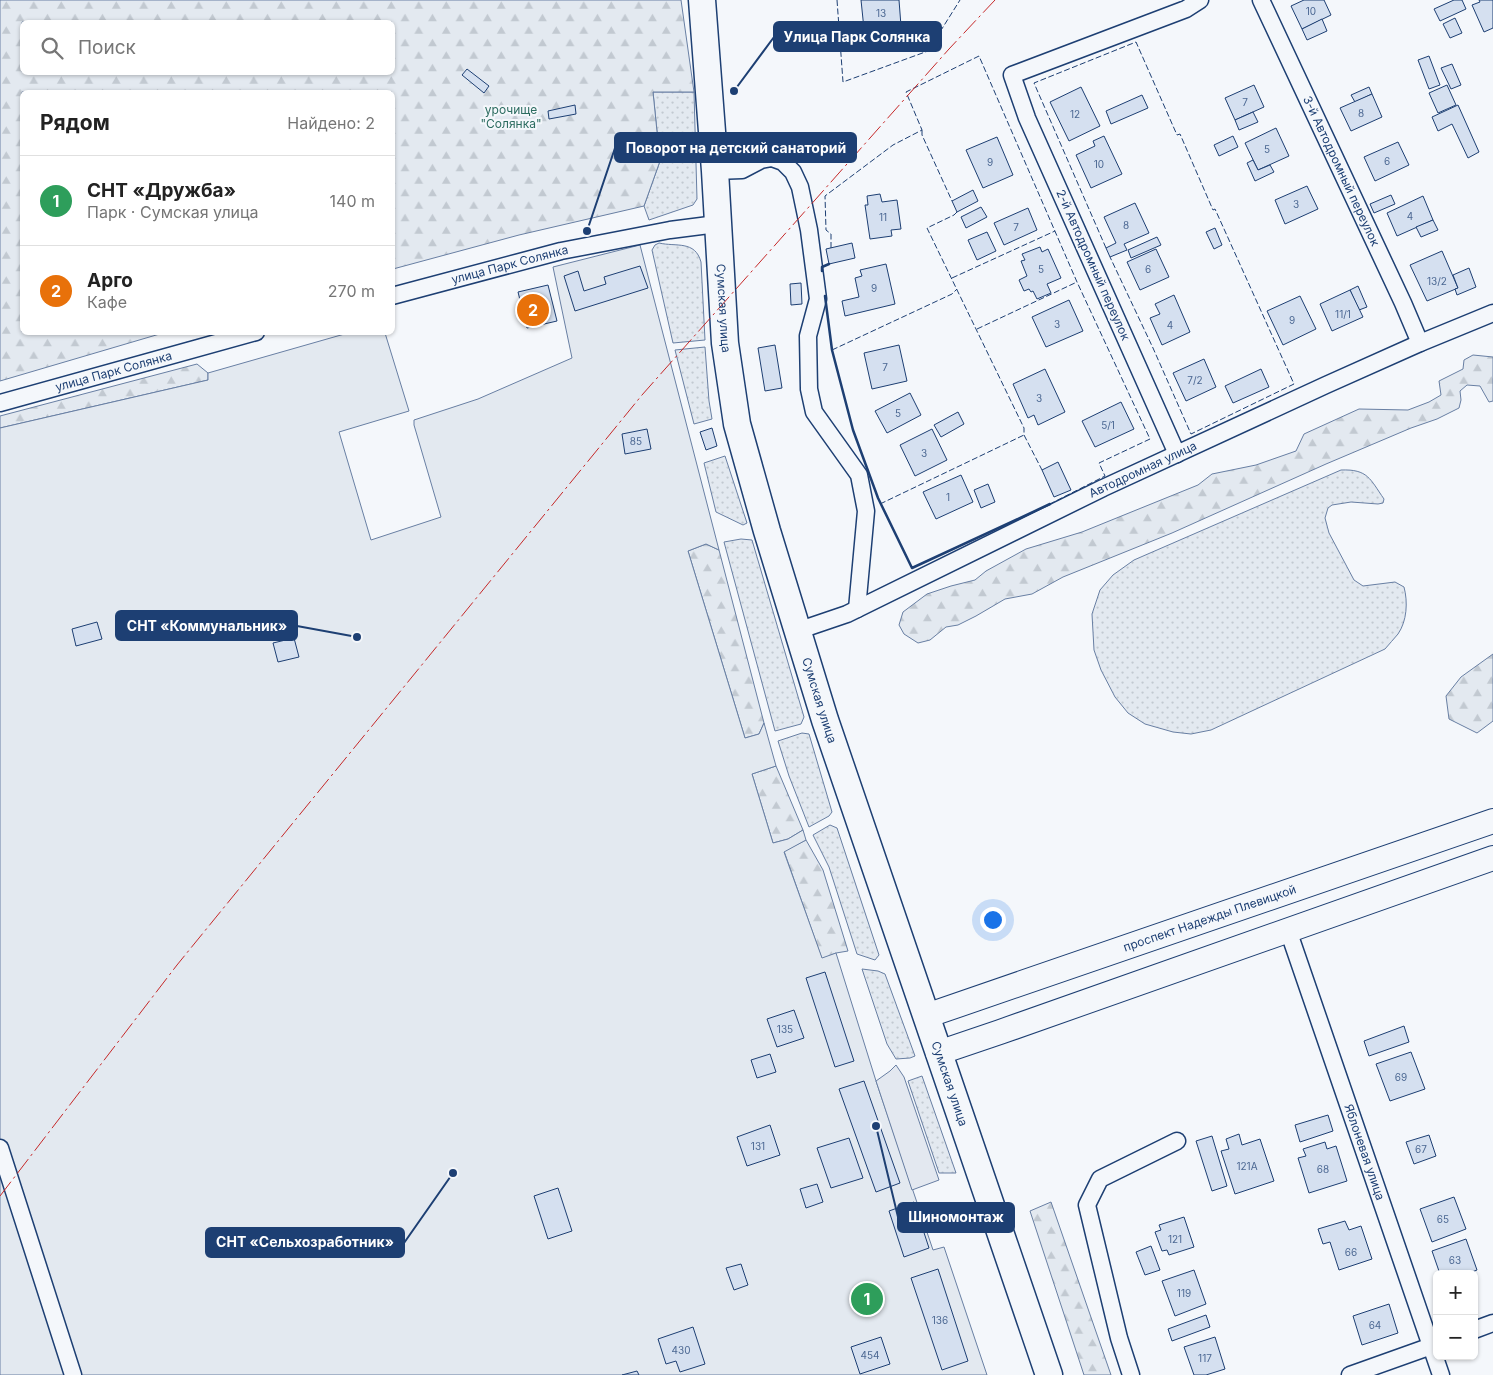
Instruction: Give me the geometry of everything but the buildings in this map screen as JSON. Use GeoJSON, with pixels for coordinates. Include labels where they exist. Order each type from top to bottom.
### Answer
{"type":"FeatureCollection","features":[{"type":"Feature","properties":{"kind":"main road","name":"Сумская улица"},"geometry":{"type":"LineString","coordinates":[[702,0],[715,171],[725,343],[737,424],[797,631],[854,807],[1049,1375]]}},
{"type":"Feature","properties":{"kind":"main road","name":"проспект Надежды Плевицкой"},"geometry":{"type":"LineString","coordinates":[[926,1016],[1493,821]]}},
{"type":"Feature","properties":{"kind":"main road"},"geometry":{"type":"LineString","coordinates":[[938,1053],[1493,858]]}},
{"type":"Feature","properties":{"kind":"street","name":"2-й Автодромный переулок"},"geometry":{"type":"LineString","coordinates":[[1177,454],[1027,118],[1012,74],[1186,9],[1200,0]]}},
{"type":"Feature","properties":{"kind":"street","name":"3-й Автодромный переулок"},"geometry":{"type":"LineString","coordinates":[[1261,0],[1420,343]]}},
{"type":"Feature","properties":{"kind":"street"},"geometry":{"type":"LineString","coordinates":[[715,171],[742,170],[762,160],[772,158],[783,162],[793,172],[800,187],[809,230],[818,299],[808,336],[809,389],[814,412],[859,475],[866,511],[857,609]]}},
{"type":"Feature","properties":{"kind":"street","name":"улица Парк Солянка"},"geometry":{"type":"LineString","coordinates":[[395,295],[561,251],[670,230],[717,224]]}},
{"type":"Feature","properties":{"kind":"street","name":"Автодромная улица"},"geometry":{"type":"LineString","coordinates":[[797,631],[847,614],[1103,488],[1317,389],[1493,313]]}},
{"type":"Feature","properties":{"kind":"street","name":"улица Парк Солянка"},"geometry":{"type":"LineString","coordinates":[[0,403],[245,335]]}},
{"type":"Feature","properties":{"kind":"street","name":"Яблоневая улица"},"geometry":{"type":"LineString","coordinates":[[1288,930],[1433,1342]]}},
{"type":"Feature","properties":{"kind":"street"},"geometry":{"type":"LineString","coordinates":[[1130,1375],[1119,1338],[1087,1205],[1100,1179],[1178,1141]]}},
{"type":"Feature","properties":{"kind":"street"},"geometry":{"type":"LineString","coordinates":[[0,1148],[73,1375]]}},
{"type":"Feature","properties":{"kind":"street"},"geometry":{"type":"LineString","coordinates":[[1478,1329],[1493,1323]]}},
{"type":"Feature","properties":{"kind":"street"},"geometry":{"type":"LineString","coordinates":[[1350,1375],[1433,1345]]}},
{"type":"Feature","properties":{"kind":"street","name":"Яблоневая улица"},"geometry":{"type":"LineString","coordinates":[[1438,1360],[1441,1375]]}},
{"type":"Feature","properties":{"kind":"green space","name":"урочище \"Солянка\""},"geometry":{"type":"Polygon","coordinates":[[[0,0],[681,0],[694,92],[653,92],[660,161],[644,206],[519,235],[395,268],[395,90],[20,90],[20,335],[156,335],[0,381],[0,0]]]}},
{"type":"Feature","properties":{"kind":"green space"},"geometry":{"type":"Polygon","coordinates":[[[653,92],[694,92],[697,199],[693,205],[649,220],[644,206],[660,161],[653,92]]]}},
{"type":"Feature","properties":{"kind":"green space"},"geometry":{"type":"Polygon","coordinates":[[[659,243],[690,247],[698,255],[701,262],[705,340],[673,343],[652,250],[659,243]]]}},
{"type":"Feature","properties":{"kind":"green space"},"geometry":{"type":"Polygon","coordinates":[[[640,245],[719,550],[706,544],[688,551],[745,738],[759,734],[764,723],[776,766],[752,774],[773,843],[788,839],[803,830],[806,840],[784,852],[822,958],[836,953],[876,1081],[933,1250],[944,1247],[987,1375],[0,1375],[0,428],[208,380],[208,373],[341,335],[386,335],[409,411],[339,432],[371,540],[441,517],[414,420],[478,399],[572,358],[553,267],[640,245]]]}},
{"type":"Feature","properties":{"kind":"green space"},"geometry":{"type":"Polygon","coordinates":[[[705,347],[712,419],[694,424],[675,350],[705,347]]]}},
{"type":"Feature","properties":{"kind":"green space"},"geometry":{"type":"Polygon","coordinates":[[[1473,355],[1493,357],[1493,401],[1489,402],[1480,386],[1467,385],[1460,391],[1461,400],[1459,408],[1437,419],[1326,464],[1172,533],[1063,577],[1032,594],[1005,599],[958,625],[946,627],[930,640],[918,643],[904,634],[899,625],[903,612],[927,594],[975,580],[986,571],[1026,549],[1082,532],[1198,485],[1212,474],[1256,465],[1296,451],[1304,434],[1359,409],[1408,410],[1429,402],[1441,395],[1439,381],[1463,369],[1464,360],[1473,355]]]}},
{"type":"Feature","properties":{"kind":"green space"},"geometry":{"type":"Polygon","coordinates":[[[197,364],[208,373],[208,380],[0,428],[0,416],[197,364]]]}},
{"type":"Feature","properties":{"kind":"green space"},"geometry":{"type":"Polygon","coordinates":[[[725,456],[747,523],[743,525],[716,512],[704,463],[725,456]]]}},
{"type":"Feature","properties":{"kind":"green space"},"geometry":{"type":"Polygon","coordinates":[[[1341,470],[1363,473],[1384,499],[1383,503],[1378,504],[1351,502],[1332,505],[1328,508],[1325,518],[1329,533],[1354,580],[1363,586],[1395,582],[1404,587],[1406,599],[1405,617],[1398,634],[1385,649],[1211,730],[1191,734],[1173,732],[1145,724],[1128,713],[1115,697],[1101,670],[1094,650],[1092,614],[1100,590],[1113,575],[1134,560],[1341,470]]]}},
{"type":"Feature","properties":{"kind":"green space"},"geometry":{"type":"Polygon","coordinates":[[[741,539],[752,540],[804,717],[801,724],[775,731],[724,542],[741,539]]]}},
{"type":"Feature","properties":{"kind":"green space"},"geometry":{"type":"Polygon","coordinates":[[[706,544],[719,550],[764,723],[759,734],[745,738],[688,551],[706,544]]]}},
{"type":"Feature","properties":{"kind":"green space"},"geometry":{"type":"Polygon","coordinates":[[[1493,654],[1493,721],[1477,733],[1449,719],[1446,696],[1461,677],[1493,654]]]}},
{"type":"Feature","properties":{"kind":"green space"},"geometry":{"type":"Polygon","coordinates":[[[802,733],[809,734],[832,812],[829,816],[809,827],[789,776],[778,741],[802,733]]]}},
{"type":"Feature","properties":{"kind":"green space"},"geometry":{"type":"Polygon","coordinates":[[[776,766],[803,830],[788,839],[773,843],[752,774],[776,766]]]}},
{"type":"Feature","properties":{"kind":"green space"},"geometry":{"type":"Polygon","coordinates":[[[830,825],[837,828],[879,955],[875,960],[857,954],[829,867],[813,835],[830,825]]]}},
{"type":"Feature","properties":{"kind":"green space"},"geometry":{"type":"Polygon","coordinates":[[[806,840],[823,870],[848,951],[836,953],[822,959],[784,851],[806,840]]]}},
{"type":"Feature","properties":{"kind":"green space"},"geometry":{"type":"Polygon","coordinates":[[[862,969],[885,974],[915,1056],[896,1059],[887,1044],[862,969]]]}},
{"type":"Feature","properties":{"kind":"green space"},"geometry":{"type":"Polygon","coordinates":[[[922,1076],[956,1173],[939,1173],[908,1081],[922,1076]]]}},
{"type":"Feature","properties":{"kind":"green space"},"geometry":{"type":"Polygon","coordinates":[[[1051,1202],[1111,1375],[1084,1375],[1030,1211],[1051,1202]]]}},
{"type":"Feature","properties":{"kind":"shaded area"},"geometry":{"type":"Polygon","coordinates":[[[896,1065],[904,1077],[939,1180],[912,1190],[876,1081],[896,1065]]]}},
{"type":"Feature","properties":{"kind":"fence"},"geometry":{"type":"LineString","coordinates":[[837,0],[843,82],[928,51],[960,0]]}},
{"type":"Feature","properties":{"kind":"fence"},"geometry":{"type":"LineString","coordinates":[[1106,248],[1034,83],[1136,42],[1177,135],[1180,134],[1213,210],[1215,209],[1294,384],[1191,434],[1110,257]]}},
{"type":"Feature","properties":{"kind":"fence"},"geometry":{"type":"LineString","coordinates":[[831,248],[831,234],[826,230],[825,196],[893,145],[922,130],[906,92],[979,56],[1077,282],[1150,439],[1099,463],[1105,476],[1050,504]]}},
{"type":"Feature","properties":{"kind":"fence"},"geometry":{"type":"LineString","coordinates":[[922,130],[922,135],[952,201]]}},
{"type":"Feature","properties":{"kind":"fence"},"geometry":{"type":"LineString","coordinates":[[957,212],[927,228],[1024,428],[1024,435],[1042,470]]}},
{"type":"Feature","properties":{"kind":"fence"},"geometry":{"type":"LineString","coordinates":[[952,278],[1055,231]]}},
{"type":"Feature","properties":{"kind":"fence"},"geometry":{"type":"LineString","coordinates":[[977,329],[1077,282]]}},
{"type":"Feature","properties":{"kind":"fence"},"geometry":{"type":"LineString","coordinates":[[832,350],[952,294],[957,289]]}},
{"type":"Feature","properties":{"kind":"fence"},"geometry":{"type":"LineString","coordinates":[[880,504],[1024,435]]}},
{"type":"Feature","properties":{"kind":"wall"},"geometry":{"type":"LineString","coordinates":[[822,271],[822,267],[829,264]]}},
{"type":"Feature","properties":{"kind":"wall"},"geometry":{"type":"LineString","coordinates":[[825,296],[832,350],[853,430],[878,498],[912,568],[1050,504]]}},
{"type":"Feature","properties":{"kind":"power"},"geometry":{"type":"LineString","coordinates":[[0,1196],[177,965],[642,395],[949,49],[995,0]]}},
{"type":"Feature","properties":{"kind":"place","name":"Улица Парк Солянка"},"geometry":{"type":"Point","coordinates":[734,91]}},
{"type":"Feature","properties":{"kind":"place","name":"Поворот на детский санаторий"},"geometry":{"type":"Point","coordinates":[587,231]}},
{"type":"Feature","properties":{"kind":"place","name":"Арго"},"geometry":{"type":"Point","coordinates":[533,310]}},
{"type":"Feature","properties":{"kind":"place","name":"СНТ «Коммунальник»"},"geometry":{"type":"Point","coordinates":[357,637]}},
{"type":"Feature","properties":{"kind":"place","name":"Шиномонтаж"},"geometry":{"type":"Point","coordinates":[876,1126]}},
{"type":"Feature","properties":{"kind":"place","name":"СНТ «Сельхозработник»"},"geometry":{"type":"Point","coordinates":[453,1173]}},
{"type":"Feature","properties":{"kind":"place","name":"СНТ «Дружба»"},"geometry":{"type":"Point","coordinates":[867,1299]}}]}
